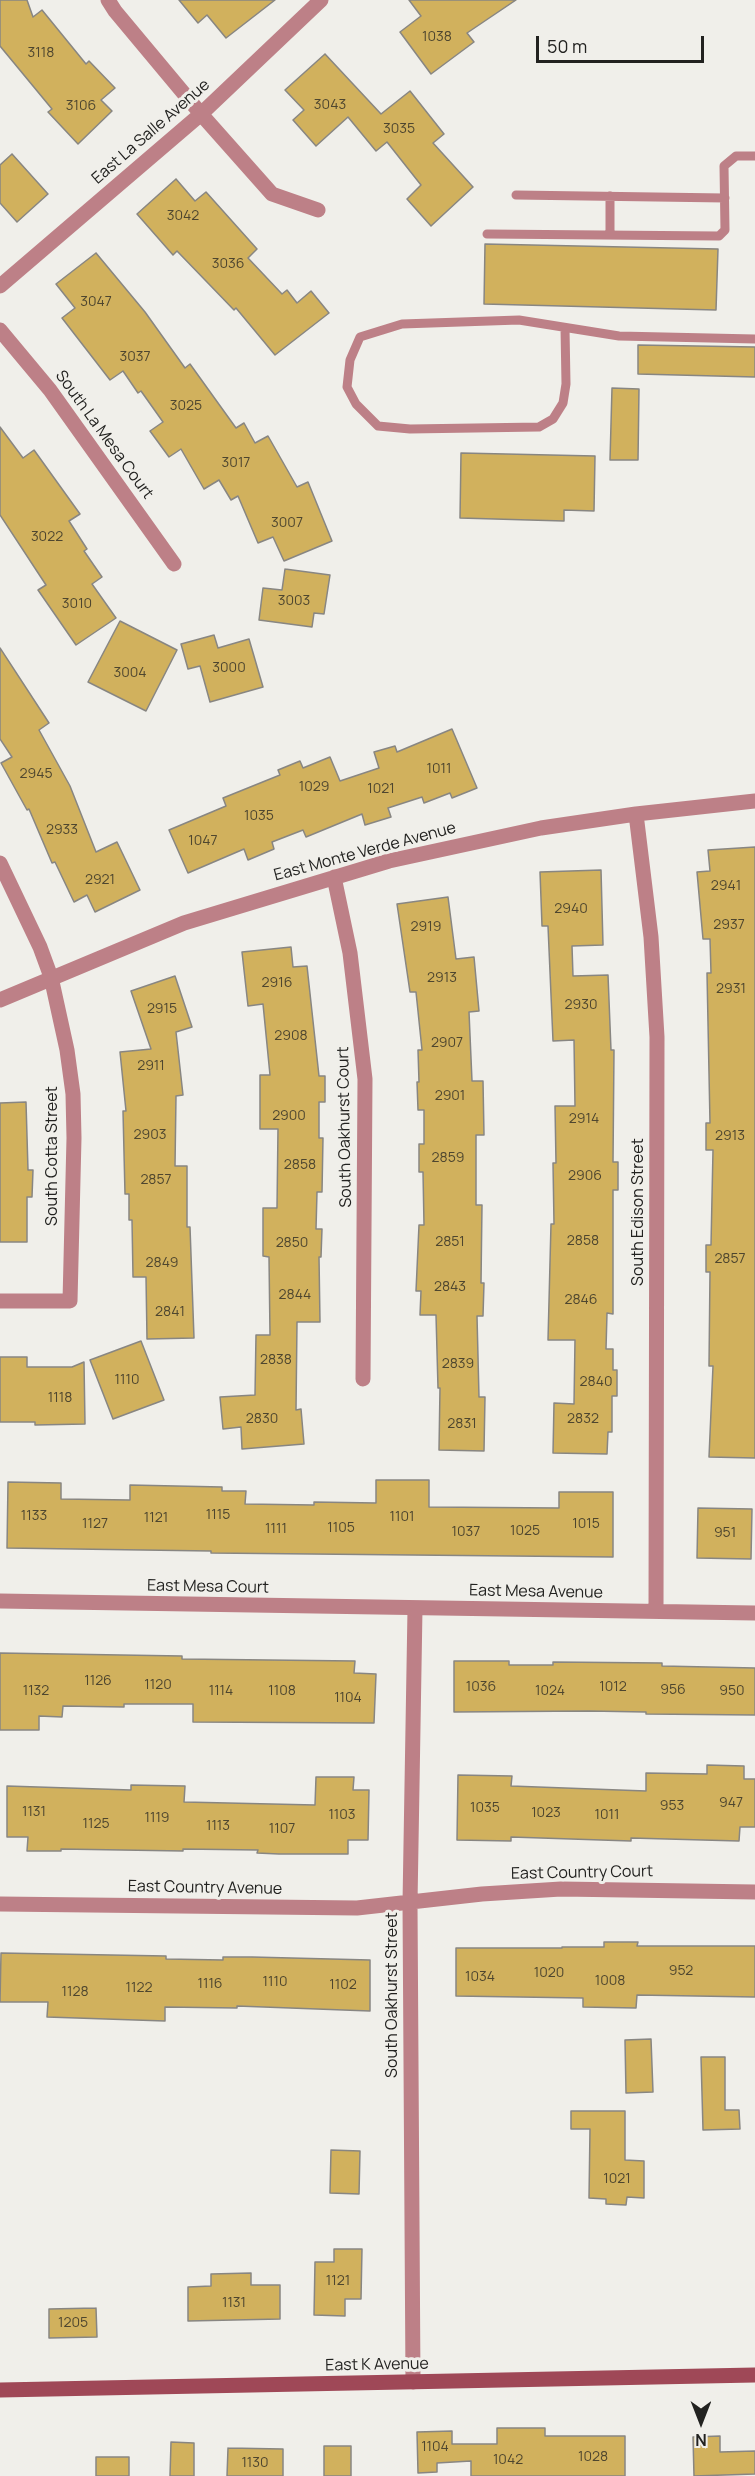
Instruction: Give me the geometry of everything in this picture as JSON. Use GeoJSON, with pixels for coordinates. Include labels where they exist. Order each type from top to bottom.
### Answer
{"type":"FeatureCollection","features":[{"type":"Feature","properties":{"kind":"street"},"geometry":{"type":"LineString","coordinates":[[108,0],[201,114],[272,194],[318,210]]}},
{"type":"Feature","properties":{"kind":"street","name":"East La Salle Avenue"},"geometry":{"type":"LineString","coordinates":[[0,286],[201,114],[321,0]]}},
{"type":"Feature","properties":{"kind":"street","name":"South La Mesa Court"},"geometry":{"type":"LineString","coordinates":[[0,330],[50,390],[174,564]]}},
{"type":"Feature","properties":{"kind":"street","name":"East Monte Verde Avenue"},"geometry":{"type":"LineString","coordinates":[[0,1000],[184,923],[389,861],[541,828],[636,814],[755,801]]}},
{"type":"Feature","properties":{"kind":"street","name":"South Edison Street"},"geometry":{"type":"LineString","coordinates":[[636,814],[651,937],[657,1037],[656,1611]]}},
{"type":"Feature","properties":{"kind":"street","name":"South Cotta Street"},"geometry":{"type":"LineString","coordinates":[[0,863],[40,947],[51,977],[60,1011],[73,1094],[70,1302],[0,1302]]}},
{"type":"Feature","properties":{"kind":"street","name":"South Oakhurst Court"},"geometry":{"type":"LineString","coordinates":[[334,877],[350,952],[365,1079],[363,1379]]}},
{"type":"Feature","properties":{"kind":"street","name":"East Mesa Court"},"geometry":{"type":"LineString","coordinates":[[0,1601],[415,1609]]}},
{"type":"Feature","properties":{"kind":"street","name":"East Mesa Avenue"},"geometry":{"type":"LineString","coordinates":[[415,1609],[656,1611]]}},
{"type":"Feature","properties":{"kind":"street","name":"South Oakhurst Street"},"geometry":{"type":"LineString","coordinates":[[413,2382],[410,1903],[415,1609]]}},
{"type":"Feature","properties":{"kind":"street"},"geometry":{"type":"LineString","coordinates":[[656,1611],[755,1613]]}},
{"type":"Feature","properties":{"kind":"street","name":"East Country Court"},"geometry":{"type":"LineString","coordinates":[[410,1903],[482,1894],[561,1889],[755,1892]]}},
{"type":"Feature","properties":{"kind":"street","name":"East Country Avenue"},"geometry":{"type":"LineString","coordinates":[[0,1904],[357,1908],[410,1903]]}},
{"type":"Feature","properties":{"kind":"street","name":"East K Avenue"},"geometry":{"type":"LineString","coordinates":[[0,2390],[755,2375]]}},
{"type":"Feature","properties":{"kind":"lane"},"geometry":{"type":"LineString","coordinates":[[487,234],[719,236],[724,230],[724,166],[736,156],[755,156]]}},
{"type":"Feature","properties":{"kind":"lane"},"geometry":{"type":"LineString","coordinates":[[516,195],[724,198]]}},
{"type":"Feature","properties":{"kind":"lane"},"geometry":{"type":"LineString","coordinates":[[610,196],[610,235]]}},
{"type":"Feature","properties":{"kind":"lane"},"geometry":{"type":"LineString","coordinates":[[565,328],[566,384],[562,403],[553,419],[539,427],[410,429],[378,426],[356,404],[347,387],[350,360],[360,337],[402,324],[519,320],[620,336],[755,339]]}},
{"type":"Feature","properties":{"kind":"building"},"geometry":{"type":"Polygon","coordinates":[[[0,0],[27,0],[33,17],[42,10],[86,64],[89,61],[115,88],[101,100],[112,111],[78,144],[48,112],[52,109],[0,46],[0,0]]]}},
{"type":"Feature","properties":{"kind":"building"},"geometry":{"type":"Polygon","coordinates":[[[179,0],[275,0],[226,38],[207,15],[198,23],[179,0]]]}},
{"type":"Feature","properties":{"kind":"building"},"geometry":{"type":"Polygon","coordinates":[[[409,0],[516,0],[467,33],[474,42],[431,74],[400,32],[421,16],[409,0]]]}},
{"type":"Feature","properties":{"kind":"building"},"geometry":{"type":"Polygon","coordinates":[[[325,54],[381,114],[410,91],[444,134],[433,143],[473,187],[431,226],[407,199],[421,185],[387,142],[376,151],[348,117],[316,146],[293,120],[304,110],[285,90],[325,54]]]}},
{"type":"Feature","properties":{"kind":"building"},"geometry":{"type":"Polygon","coordinates":[[[12,154],[48,194],[17,222],[0,203],[0,165],[12,154]]]}},
{"type":"Feature","properties":{"kind":"building"},"geometry":{"type":"Polygon","coordinates":[[[176,179],[195,201],[206,192],[257,249],[248,258],[282,294],[287,290],[297,303],[311,291],[329,313],[275,355],[236,308],[234,310],[177,251],[173,255],[137,214],[176,179]]]}},
{"type":"Feature","properties":{"kind":"building"},"geometry":{"type":"Polygon","coordinates":[[[485,244],[718,249],[716,310],[484,304],[485,244]]]}},
{"type":"Feature","properties":{"kind":"building"},"geometry":{"type":"Polygon","coordinates":[[[96,253],[145,312],[185,368],[190,364],[236,428],[244,423],[255,443],[268,436],[297,487],[308,482],[332,541],[284,561],[273,537],[258,543],[238,496],[231,500],[219,480],[204,489],[181,449],[169,457],[150,431],[163,422],[141,391],[138,393],[123,371],[110,380],[62,318],[75,308],[56,284],[96,253]]]}},
{"type":"Feature","properties":{"kind":"building"},"geometry":{"type":"Polygon","coordinates":[[[638,345],[755,347],[755,377],[638,374],[638,345]]]}},
{"type":"Feature","properties":{"kind":"building"},"geometry":{"type":"Polygon","coordinates":[[[612,388],[639,389],[638,460],[610,460],[612,388]]]}},
{"type":"Feature","properties":{"kind":"building"},"geometry":{"type":"Polygon","coordinates":[[[0,427],[23,458],[34,450],[80,514],[69,521],[87,549],[84,551],[102,577],[92,584],[116,618],[76,645],[38,590],[46,585],[0,515],[0,427]]]}},
{"type":"Feature","properties":{"kind":"building"},"geometry":{"type":"Polygon","coordinates":[[[461,453],[595,456],[594,511],[564,510],[564,521],[460,518],[461,453]]]}},
{"type":"Feature","properties":{"kind":"building"},"geometry":{"type":"Polygon","coordinates":[[[285,569],[330,575],[324,614],[314,613],[312,627],[259,620],[263,588],[282,590],[285,569]]]}},
{"type":"Feature","properties":{"kind":"building"},"geometry":{"type":"Polygon","coordinates":[[[120,621],[177,650],[146,711],[88,682],[120,621]]]}},
{"type":"Feature","properties":{"kind":"building"},"geometry":{"type":"Polygon","coordinates":[[[214,635],[218,648],[249,639],[263,687],[210,702],[200,666],[188,669],[181,644],[214,635]]]}},
{"type":"Feature","properties":{"kind":"building"},"geometry":{"type":"Polygon","coordinates":[[[0,648],[49,723],[39,730],[70,786],[96,852],[117,842],[140,890],[95,912],[87,895],[74,902],[55,862],[52,863],[29,809],[27,810],[1,763],[12,757],[0,739],[0,648]]]}},
{"type":"Feature","properties":{"kind":"building"},"geometry":{"type":"Polygon","coordinates":[[[452,729],[477,788],[452,798],[450,793],[424,803],[422,797],[388,808],[391,817],[365,825],[362,814],[306,837],[303,830],[272,842],[274,849],[248,860],[244,849],[188,873],[169,830],[226,806],[223,798],[280,775],[278,770],[300,761],[303,768],[330,757],[340,781],[379,768],[374,752],[395,746],[397,752],[452,729]]]}},
{"type":"Feature","properties":{"kind":"building"},"geometry":{"type":"Polygon","coordinates":[[[755,847],[755,1458],[709,1457],[713,1366],[709,1366],[710,1272],[706,1272],[706,1245],[711,1245],[713,1150],[706,1150],[706,1123],[710,1123],[707,973],[711,973],[710,939],[703,939],[697,872],[710,871],[708,850],[755,847]]]}},
{"type":"Feature","properties":{"kind":"building"},"geometry":{"type":"Polygon","coordinates":[[[601,870],[603,945],[572,946],[573,976],[608,975],[611,1050],[614,1050],[613,1162],[618,1162],[618,1190],[613,1190],[613,1314],[607,1313],[606,1349],[613,1349],[613,1370],[617,1370],[617,1396],[612,1396],[612,1432],[608,1432],[607,1454],[553,1453],[554,1403],[574,1404],[575,1340],[548,1340],[551,1224],[554,1224],[553,1163],[556,1163],[555,1106],[575,1106],[574,1040],[553,1041],[548,926],[542,926],[540,872],[601,870]]]}},
{"type":"Feature","properties":{"kind":"building"},"geometry":{"type":"Polygon","coordinates":[[[448,897],[456,959],[474,957],[479,1011],[469,1012],[472,1081],[483,1081],[484,1135],[476,1135],[476,1205],[482,1205],[483,1316],[477,1316],[479,1397],[485,1397],[484,1451],[439,1450],[440,1388],[438,1388],[436,1315],[420,1315],[421,1291],[416,1291],[419,1225],[424,1225],[423,1172],[419,1172],[419,1144],[424,1144],[424,1110],[418,1110],[417,1082],[419,1082],[418,1050],[422,1050],[416,992],[410,992],[397,904],[448,897]]]}},
{"type":"Feature","properties":{"kind":"building"},"geometry":{"type":"Polygon","coordinates":[[[291,947],[293,967],[307,966],[319,1076],[325,1076],[325,1102],[319,1102],[319,1138],[323,1138],[322,1192],[317,1192],[316,1229],[322,1229],[321,1257],[319,1257],[320,1322],[297,1322],[296,1410],[301,1409],[304,1444],[242,1449],[241,1427],[223,1429],[220,1397],[255,1395],[256,1335],[270,1335],[269,1257],[263,1256],[263,1208],[277,1208],[278,1129],[260,1129],[260,1075],[270,1075],[263,1004],[248,1006],[242,952],[291,947]]]}},
{"type":"Feature","properties":{"kind":"building"},"geometry":{"type":"Polygon","coordinates":[[[175,976],[192,1027],[176,1032],[183,1095],[176,1096],[175,1166],[187,1166],[187,1227],[190,1227],[194,1338],[147,1339],[146,1277],[133,1277],[132,1220],[129,1220],[129,1194],[125,1194],[123,1111],[126,1111],[120,1052],[151,1049],[131,991],[175,976]]]}},
{"type":"Feature","properties":{"kind":"building"},"geometry":{"type":"Polygon","coordinates":[[[26,1102],[28,1170],[33,1170],[32,1197],[27,1197],[27,1242],[0,1242],[0,1103],[26,1102]]]}},
{"type":"Feature","properties":{"kind":"building"},"geometry":{"type":"Polygon","coordinates":[[[141,1341],[164,1400],[113,1419],[90,1360],[141,1341]]]}},
{"type":"Feature","properties":{"kind":"building"},"geometry":{"type":"Polygon","coordinates":[[[0,1357],[27,1357],[27,1367],[72,1367],[84,1362],[85,1424],[35,1425],[35,1422],[0,1422],[0,1357]]]}},
{"type":"Feature","properties":{"kind":"building"},"geometry":{"type":"Polygon","coordinates":[[[376,1480],[429,1480],[429,1507],[559,1508],[559,1492],[613,1492],[613,1557],[211,1553],[211,1551],[7,1548],[8,1482],[61,1483],[61,1499],[130,1500],[130,1485],[222,1487],[222,1491],[246,1491],[245,1504],[314,1505],[314,1502],[376,1503],[376,1480]]]}},
{"type":"Feature","properties":{"kind":"building"},"geometry":{"type":"Polygon","coordinates":[[[698,1508],[752,1509],[751,1559],[697,1558],[698,1508]]]}},
{"type":"Feature","properties":{"kind":"building"},"geometry":{"type":"Polygon","coordinates":[[[0,1653],[182,1656],[182,1659],[355,1661],[354,1673],[376,1674],[374,1723],[193,1722],[193,1704],[124,1704],[124,1707],[63,1706],[62,1717],[39,1716],[39,1730],[0,1730],[0,1653]]]}},
{"type":"Feature","properties":{"kind":"building"},"geometry":{"type":"Polygon","coordinates":[[[454,1661],[509,1661],[509,1665],[553,1665],[553,1662],[662,1663],[662,1666],[755,1668],[755,1715],[589,1711],[454,1712],[454,1661]]]}},
{"type":"Feature","properties":{"kind":"building"},"geometry":{"type":"Polygon","coordinates":[[[707,1765],[744,1766],[744,1779],[755,1779],[755,1827],[740,1827],[739,1841],[631,1838],[631,1841],[511,1837],[511,1841],[457,1840],[458,1775],[512,1776],[511,1786],[646,1791],[646,1773],[707,1774],[707,1765]]]}},
{"type":"Feature","properties":{"kind":"building"},"geometry":{"type":"Polygon","coordinates":[[[316,1777],[354,1777],[353,1790],[369,1790],[368,1840],[348,1840],[348,1854],[279,1854],[257,1853],[258,1850],[183,1849],[183,1851],[61,1849],[61,1851],[27,1851],[28,1837],[7,1837],[7,1786],[131,1790],[131,1785],[185,1786],[184,1802],[315,1805],[316,1777]]]}},
{"type":"Feature","properties":{"kind":"building"},"geometry":{"type":"Polygon","coordinates":[[[604,1942],[638,1942],[637,1946],[755,1946],[755,1997],[637,1995],[636,2008],[583,2007],[583,1998],[456,1996],[456,1948],[604,1947],[604,1942]]]}},
{"type":"Feature","properties":{"kind":"building"},"geometry":{"type":"Polygon","coordinates":[[[1,1953],[166,1956],[166,1959],[223,1960],[223,1957],[252,1957],[370,1960],[370,2011],[237,2006],[237,2008],[165,2007],[165,2021],[47,2017],[48,2002],[0,2002],[1,1953]]]}},
{"type":"Feature","properties":{"kind":"building"},"geometry":{"type":"Polygon","coordinates":[[[651,2039],[653,2092],[626,2093],[625,2040],[651,2039]]]}},
{"type":"Feature","properties":{"kind":"building"},"geometry":{"type":"Polygon","coordinates":[[[701,2057],[725,2057],[725,2110],[739,2110],[740,2129],[703,2130],[701,2057]]]}},
{"type":"Feature","properties":{"kind":"building"},"geometry":{"type":"Polygon","coordinates":[[[571,2111],[625,2111],[625,2160],[644,2161],[644,2198],[627,2197],[626,2205],[606,2204],[606,2199],[589,2198],[590,2129],[571,2129],[571,2111]]]}},
{"type":"Feature","properties":{"kind":"building"},"geometry":{"type":"Polygon","coordinates":[[[331,2150],[360,2151],[359,2194],[330,2193],[331,2150]]]}},
{"type":"Feature","properties":{"kind":"building"},"geometry":{"type":"Polygon","coordinates":[[[334,2249],[362,2249],[361,2299],[345,2299],[345,2316],[314,2315],[315,2262],[334,2262],[334,2249]]]}},
{"type":"Feature","properties":{"kind":"building"},"geometry":{"type":"Polygon","coordinates":[[[251,2273],[251,2285],[280,2285],[280,2319],[188,2321],[188,2287],[211,2286],[211,2274],[251,2273]]]}},
{"type":"Feature","properties":{"kind":"building"},"geometry":{"type":"Polygon","coordinates":[[[96,2308],[97,2337],[49,2338],[49,2309],[96,2308]]]}},
{"type":"Feature","properties":{"kind":"building"},"geometry":{"type":"Polygon","coordinates":[[[497,2428],[545,2428],[545,2436],[625,2436],[625,2476],[471,2476],[471,2461],[437,2463],[437,2472],[418,2473],[417,2432],[452,2431],[452,2444],[497,2444],[497,2428]]]}},
{"type":"Feature","properties":{"kind":"building"},"geometry":{"type":"Polygon","coordinates":[[[720,2436],[720,2452],[755,2451],[755,2474],[694,2476],[693,2437],[720,2436]]]}},
{"type":"Feature","properties":{"kind":"building"},"geometry":{"type":"Polygon","coordinates":[[[171,2442],[194,2443],[194,2476],[170,2476],[171,2442]]]}},
{"type":"Feature","properties":{"kind":"building"},"geometry":{"type":"Polygon","coordinates":[[[324,2446],[351,2446],[351,2476],[324,2476],[324,2446]]]}},
{"type":"Feature","properties":{"kind":"building"},"geometry":{"type":"Polygon","coordinates":[[[228,2448],[283,2449],[283,2476],[227,2476],[228,2448]]]}},
{"type":"Feature","properties":{"kind":"building"},"geometry":{"type":"Polygon","coordinates":[[[96,2457],[129,2457],[129,2476],[96,2476],[96,2457]]]}}]}
